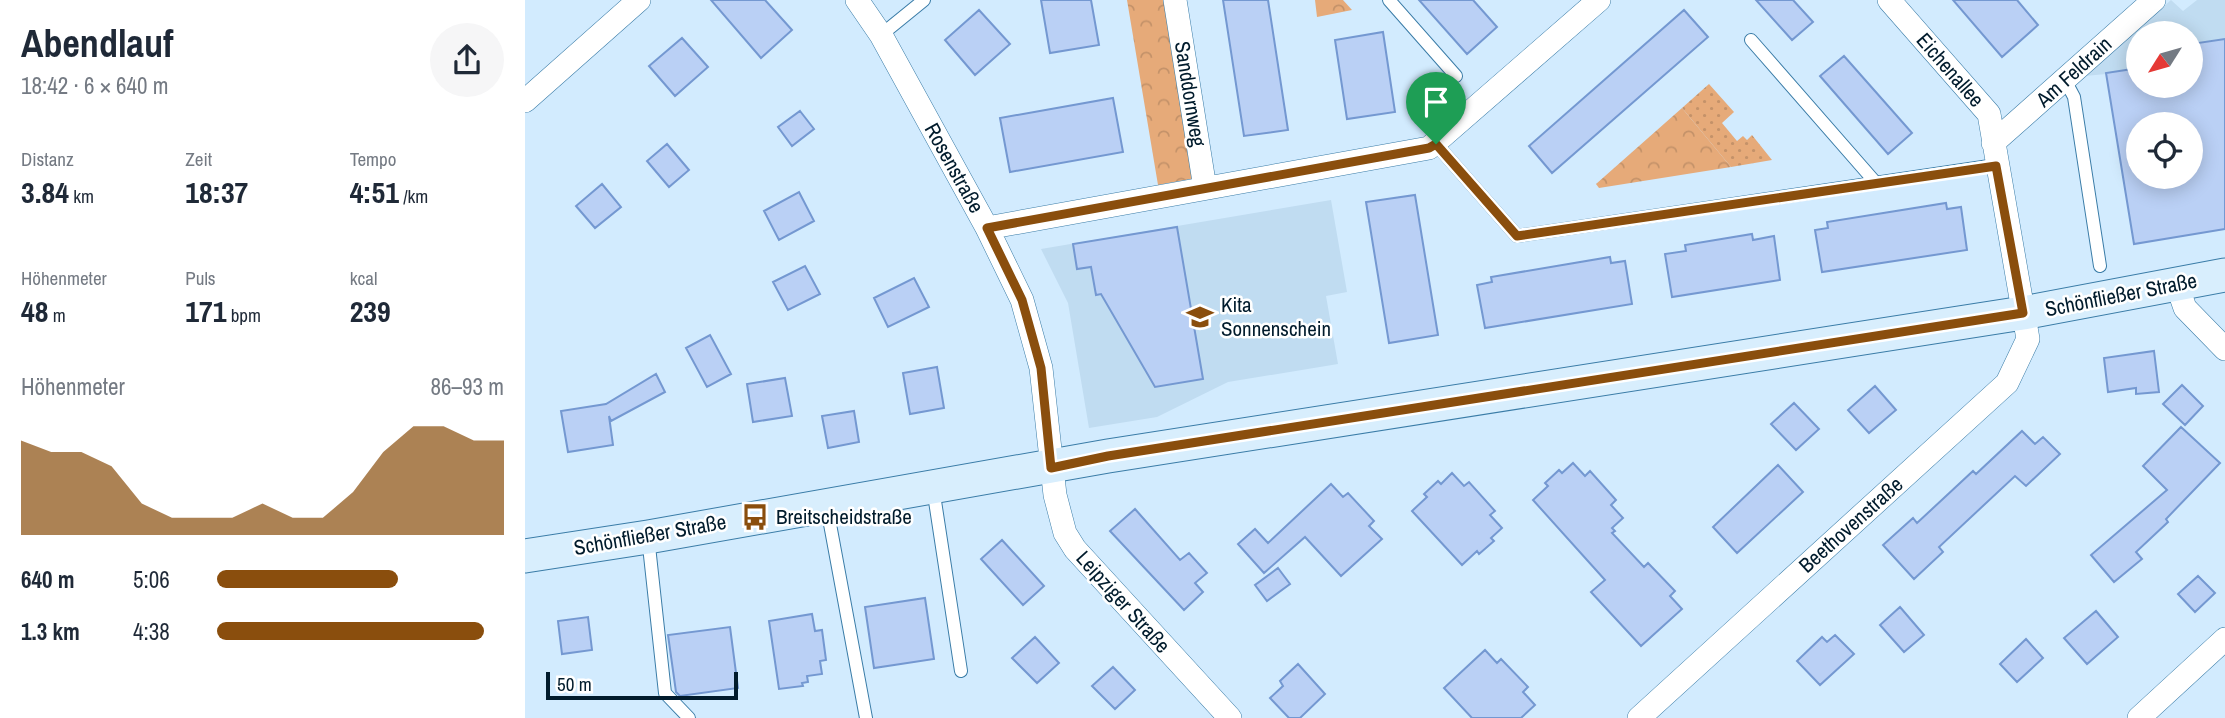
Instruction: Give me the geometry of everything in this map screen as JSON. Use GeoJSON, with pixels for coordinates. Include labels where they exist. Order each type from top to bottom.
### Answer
{"type":"FeatureCollection","features":[{"type":"Feature","properties":{"kind":"main road","name":"Schönfließer Straße"},"geometry":{"type":"LineString","coordinates":[[525,556],[1136,452],[2023,313],[2225,275]]}},
{"type":"Feature","properties":{"kind":"street"},"geometry":{"type":"LineString","coordinates":[[525,101],[639,0]]}},
{"type":"Feature","properties":{"kind":"street","name":"Rosenstraße"},"geometry":{"type":"LineString","coordinates":[[857,0],[881,35],[987,228],[1022,300],[1041,368],[1051,468]]}},
{"type":"Feature","properties":{"kind":"street","name":"Sanddornweg"},"geometry":{"type":"LineString","coordinates":[[1175,0],[1205,188]]}},
{"type":"Feature","properties":{"kind":"street"},"geometry":{"type":"LineString","coordinates":[[987,228],[1429,148],[1599,0]]}},
{"type":"Feature","properties":{"kind":"street","name":"Eichenallee"},"geometry":{"type":"LineString","coordinates":[[1889,0],[1989,114],[2023,313]]}},
{"type":"Feature","properties":{"kind":"street","name":"Am Feldrain"},"geometry":{"type":"LineString","coordinates":[[1994,154],[2066,80],[2154,0]]}},
{"type":"Feature","properties":{"kind":"street"},"geometry":{"type":"LineString","coordinates":[[2177,285],[2185,308],[2225,349]]}},
{"type":"Feature","properties":{"kind":"street","name":"Beethovenstraße"},"geometry":{"type":"LineString","coordinates":[[1639,718],[2007,383],[2028,339],[2023,313]]}},
{"type":"Feature","properties":{"kind":"street","name":"Leipziger Straße"},"geometry":{"type":"LineString","coordinates":[[1051,468],[1065,533],[1075,550],[1230,718]]}},
{"type":"Feature","properties":{"kind":"street"},"geometry":{"type":"LineString","coordinates":[[2152,714],[2225,639]]}},
{"type":"Feature","properties":{"kind":"lane"},"geometry":{"type":"LineString","coordinates":[[881,35],[924,0]]}},
{"type":"Feature","properties":{"kind":"lane"},"geometry":{"type":"LineString","coordinates":[[1389,0],[1456,76]]}},
{"type":"Feature","properties":{"kind":"lane"},"geometry":{"type":"LineString","coordinates":[[1751,40],[1876,183]]}},
{"type":"Feature","properties":{"kind":"lane"},"geometry":{"type":"LineString","coordinates":[[2066,80],[2074,97],[2100,266]]}},
{"type":"Feature","properties":{"kind":"lane"},"geometry":{"type":"LineString","coordinates":[[1436,144],[1517,236],[1876,183],[1994,154]]}},
{"type":"Feature","properties":{"kind":"lane"},"geometry":{"type":"LineString","coordinates":[[933,488],[961,671]]}},
{"type":"Feature","properties":{"kind":"lane"},"geometry":{"type":"LineString","coordinates":[[827,506],[866,718]]}},
{"type":"Feature","properties":{"kind":"lane"},"geometry":{"type":"LineString","coordinates":[[648,537],[665,693],[689,718]]}},
{"type":"Feature","properties":{"kind":"shaded area"},"geometry":{"type":"Polygon","coordinates":[[[2171,0],[2183,11],[2197,0],[2225,0],[2225,229],[2134,244],[2106,74],[2085,76],[2126,40],[2126,98],[2203,98],[2203,21],[2147,21],[2171,0]]]}},
{"type":"Feature","properties":{"kind":"shaded area","name":"Kita Sonnenschein"},"geometry":{"type":"Polygon","coordinates":[[[1331,200],[1347,292],[1326,296],[1338,364],[1228,382],[1157,417],[1089,428],[1068,303],[1041,249],[1331,200]]]}},
{"type":"Feature","properties":{"kind":"green space"},"geometry":{"type":"Polygon","coordinates":[[[1127,0],[1166,0],[1196,178],[1158,185],[1127,0]]]}},
{"type":"Feature","properties":{"kind":"green space"},"geometry":{"type":"Polygon","coordinates":[[[1315,0],[1343,0],[1352,10],[1317,17],[1315,0]]]}},
{"type":"Feature","properties":{"kind":"green space"},"geometry":{"type":"Polygon","coordinates":[[[1709,84],[1734,112],[1722,123],[1737,141],[1743,136],[1747,140],[1752,135],[1772,160],[1731,167],[1682,108],[1709,84]]]}},
{"type":"Feature","properties":{"kind":"green space"},"geometry":{"type":"Polygon","coordinates":[[[1682,108],[1731,167],[1599,188],[1596,184],[1682,108]]]}},
{"type":"Feature","properties":{"kind":"building"},"geometry":{"type":"Polygon","coordinates":[[[711,0],[765,0],[792,30],[761,58],[711,0]]]}},
{"type":"Feature","properties":{"kind":"building"},"geometry":{"type":"Polygon","coordinates":[[[1041,0],[1091,0],[1099,45],[1050,53],[1041,0]]]}},
{"type":"Feature","properties":{"kind":"building"},"geometry":{"type":"Polygon","coordinates":[[[1223,0],[1268,0],[1288,130],[1244,136],[1223,0]]]}},
{"type":"Feature","properties":{"kind":"building"},"geometry":{"type":"Polygon","coordinates":[[[1419,0],[1473,0],[1497,27],[1467,54],[1419,0]]]}},
{"type":"Feature","properties":{"kind":"building"},"geometry":{"type":"Polygon","coordinates":[[[1756,0],[1793,0],[1813,22],[1792,40],[1756,0]]]}},
{"type":"Feature","properties":{"kind":"building"},"geometry":{"type":"Polygon","coordinates":[[[1953,0],[2017,0],[2038,25],[2002,57],[1953,0]]]}},
{"type":"Feature","properties":{"kind":"building"},"geometry":{"type":"Polygon","coordinates":[[[979,10],[1010,44],[975,75],[945,40],[979,10]]]}},
{"type":"Feature","properties":{"kind":"building"},"geometry":{"type":"Polygon","coordinates":[[[1684,10],[1708,37],[1552,173],[1529,146],[1684,10]]]}},
{"type":"Feature","properties":{"kind":"building"},"geometry":{"type":"Polygon","coordinates":[[[1383,32],[1395,112],[1347,119],[1335,40],[1383,32]]]}},
{"type":"Feature","properties":{"kind":"building"},"geometry":{"type":"Polygon","coordinates":[[[682,38],[708,67],[675,96],[649,66],[682,38]]]}},
{"type":"Feature","properties":{"kind":"building"},"geometry":{"type":"Polygon","coordinates":[[[2225,39],[2225,229],[2134,244],[2106,73],[2126,70],[2126,98],[2203,98],[2203,42],[2225,39]]]}},
{"type":"Feature","properties":{"kind":"building"},"geometry":{"type":"Polygon","coordinates":[[[1844,56],[1912,133],[1888,154],[1820,76],[1844,56]]]}},
{"type":"Feature","properties":{"kind":"building"},"geometry":{"type":"Polygon","coordinates":[[[1113,98],[1123,152],[1010,172],[1000,118],[1113,98]]]}},
{"type":"Feature","properties":{"kind":"building"},"geometry":{"type":"Polygon","coordinates":[[[800,111],[814,129],[792,146],[778,127],[800,111]]]}},
{"type":"Feature","properties":{"kind":"building"},"geometry":{"type":"Polygon","coordinates":[[[667,144],[689,170],[669,187],[647,161],[667,144]]]}},
{"type":"Feature","properties":{"kind":"building"},"geometry":{"type":"Polygon","coordinates":[[[602,184],[621,207],[595,228],[576,206],[602,184]]]}},
{"type":"Feature","properties":{"kind":"building"},"geometry":{"type":"Polygon","coordinates":[[[799,192],[814,221],[779,240],[764,211],[799,192]]]}},
{"type":"Feature","properties":{"kind":"building"},"geometry":{"type":"Polygon","coordinates":[[[1415,195],[1438,335],[1389,343],[1366,202],[1415,195]]]}},
{"type":"Feature","properties":{"kind":"building"},"geometry":{"type":"Polygon","coordinates":[[[1946,203],[1947,209],[1961,207],[1967,250],[1822,272],[1815,230],[1828,228],[1827,222],[1946,203]]]}},
{"type":"Feature","properties":{"kind":"building"},"geometry":{"type":"Polygon","coordinates":[[[1177,227],[1203,379],[1155,387],[1101,294],[1096,295],[1091,267],[1077,269],[1073,244],[1177,227]]]}},
{"type":"Feature","properties":{"kind":"building"},"geometry":{"type":"Polygon","coordinates":[[[1752,234],[1753,240],[1774,236],[1780,280],[1672,297],[1665,254],[1686,251],[1685,245],[1752,234]]]}},
{"type":"Feature","properties":{"kind":"building"},"geometry":{"type":"Polygon","coordinates":[[[1610,257],[1611,263],[1625,261],[1632,304],[1485,328],[1477,285],[1492,282],[1491,277],[1610,257]]]}},
{"type":"Feature","properties":{"kind":"building"},"geometry":{"type":"Polygon","coordinates":[[[805,266],[820,294],[788,310],[773,282],[805,266]]]}},
{"type":"Feature","properties":{"kind":"building"},"geometry":{"type":"Polygon","coordinates":[[[914,278],[929,307],[888,327],[874,298],[914,278]]]}},
{"type":"Feature","properties":{"kind":"building"},"geometry":{"type":"Polygon","coordinates":[[[710,335],[731,374],[707,387],[686,348],[710,335]]]}},
{"type":"Feature","properties":{"kind":"building"},"geometry":{"type":"Polygon","coordinates":[[[2154,351],[2159,392],[2136,394],[2136,388],[2108,392],[2104,358],[2154,351]]]}},
{"type":"Feature","properties":{"kind":"building"},"geometry":{"type":"Polygon","coordinates":[[[937,367],[944,408],[910,414],[903,373],[937,367]]]}},
{"type":"Feature","properties":{"kind":"building"},"geometry":{"type":"Polygon","coordinates":[[[656,374],[665,392],[611,421],[609,416],[613,445],[568,452],[561,411],[606,404],[656,374]]]}},
{"type":"Feature","properties":{"kind":"building"},"geometry":{"type":"Polygon","coordinates":[[[785,378],[792,416],[753,422],[747,384],[785,378]]]}},
{"type":"Feature","properties":{"kind":"building"},"geometry":{"type":"Polygon","coordinates":[[[2182,385],[2203,406],[2185,425],[2163,404],[2182,385]]]}},
{"type":"Feature","properties":{"kind":"building"},"geometry":{"type":"Polygon","coordinates":[[[1875,386],[1896,410],[1869,433],[1848,410],[1875,386]]]}},
{"type":"Feature","properties":{"kind":"building"},"geometry":{"type":"Polygon","coordinates":[[[1794,403],[1819,429],[1796,450],[1771,424],[1794,403]]]}},
{"type":"Feature","properties":{"kind":"building"},"geometry":{"type":"Polygon","coordinates":[[[854,411],[859,442],[828,448],[822,416],[854,411]]]}},
{"type":"Feature","properties":{"kind":"building"},"geometry":{"type":"Polygon","coordinates":[[[2181,427],[2220,463],[2166,519],[2168,522],[2136,552],[2142,559],[2114,582],[2091,555],[2167,490],[2143,466],[2181,427]]]}},
{"type":"Feature","properties":{"kind":"building"},"geometry":{"type":"Polygon","coordinates":[[[2022,431],[2035,444],[2043,437],[2060,454],[2026,486],[2015,476],[1939,547],[1943,552],[1914,579],[1883,545],[1913,518],[1917,523],[1973,471],[1976,474],[2022,431]]]}},
{"type":"Feature","properties":{"kind":"building"},"geometry":{"type":"Polygon","coordinates":[[[1573,463],[1585,476],[1590,471],[1616,500],[1611,505],[1623,518],[1612,528],[1615,531],[1612,533],[1644,567],[1648,563],[1675,591],[1670,596],[1682,609],[1641,646],[1591,592],[1605,580],[1533,500],[1548,486],[1545,483],[1559,470],[1562,473],[1573,463]]]}},
{"type":"Feature","properties":{"kind":"building"},"geometry":{"type":"Polygon","coordinates":[[[1778,465],[1803,492],[1737,553],[1713,527],[1778,465]]]}},
{"type":"Feature","properties":{"kind":"building"},"geometry":{"type":"Polygon","coordinates":[[[1452,473],[1464,486],[1469,482],[1495,511],[1490,515],[1502,528],[1491,538],[1494,541],[1479,554],[1477,551],[1462,565],[1412,511],[1427,497],[1424,494],[1438,481],[1441,484],[1452,473]]]}},
{"type":"Feature","properties":{"kind":"building"},"geometry":{"type":"Polygon","coordinates":[[[1331,484],[1343,497],[1348,493],[1374,521],[1369,526],[1382,539],[1341,576],[1305,537],[1264,573],[1238,544],[1255,529],[1268,543],[1331,484]]]}},
{"type":"Feature","properties":{"kind":"building"},"geometry":{"type":"Polygon","coordinates":[[[1135,509],[1180,560],[1189,553],[1207,573],[1195,583],[1203,592],[1184,610],[1110,531],[1135,509]]]}},
{"type":"Feature","properties":{"kind":"building"},"geometry":{"type":"Polygon","coordinates":[[[1002,540],[1044,586],[1023,605],[981,559],[1002,540]]]}},
{"type":"Feature","properties":{"kind":"building"},"geometry":{"type":"Polygon","coordinates":[[[1278,568],[1290,584],[1267,601],[1255,585],[1278,568]]]}},
{"type":"Feature","properties":{"kind":"building"},"geometry":{"type":"Polygon","coordinates":[[[2198,576],[2215,593],[2195,612],[2178,594],[2198,576]]]}},
{"type":"Feature","properties":{"kind":"building"},"geometry":{"type":"Polygon","coordinates":[[[925,598],[934,659],[874,668],[865,607],[925,598]]]}},
{"type":"Feature","properties":{"kind":"building"},"geometry":{"type":"Polygon","coordinates":[[[1900,607],[1924,635],[1904,652],[1880,625],[1900,607]]]}},
{"type":"Feature","properties":{"kind":"building"},"geometry":{"type":"Polygon","coordinates":[[[2096,611],[2118,637],[2087,664],[2064,638],[2096,611]]]}},
{"type":"Feature","properties":{"kind":"building"},"geometry":{"type":"Polygon","coordinates":[[[812,614],[815,631],[822,630],[826,660],[820,661],[822,674],[807,676],[808,682],[802,683],[803,686],[779,689],[769,621],[812,614]]]}},
{"type":"Feature","properties":{"kind":"building"},"geometry":{"type":"Polygon","coordinates":[[[588,617],[592,650],[562,654],[558,621],[588,617]]]}},
{"type":"Feature","properties":{"kind":"building"},"geometry":{"type":"Polygon","coordinates":[[[730,627],[738,688],[680,696],[676,692],[668,635],[730,627]]]}},
{"type":"Feature","properties":{"kind":"building"},"geometry":{"type":"Polygon","coordinates":[[[1835,635],[1854,654],[1820,685],[1797,661],[1822,637],[1827,642],[1835,635]]]}},
{"type":"Feature","properties":{"kind":"building"},"geometry":{"type":"Polygon","coordinates":[[[1035,637],[1059,663],[1037,683],[1012,658],[1035,637]]]}},
{"type":"Feature","properties":{"kind":"building"},"geometry":{"type":"Polygon","coordinates":[[[2026,639],[2043,658],[2017,682],[2000,664],[2026,639]]]}},
{"type":"Feature","properties":{"kind":"building"},"geometry":{"type":"Polygon","coordinates":[[[1485,650],[1497,663],[1501,659],[1528,687],[1523,692],[1535,705],[1521,718],[1472,718],[1444,688],[1485,650]]]}},
{"type":"Feature","properties":{"kind":"building"},"geometry":{"type":"Polygon","coordinates":[[[1298,664],[1325,694],[1300,718],[1289,718],[1270,698],[1283,686],[1280,681],[1298,664]]]}},
{"type":"Feature","properties":{"kind":"building"},"geometry":{"type":"Polygon","coordinates":[[[1113,667],[1135,690],[1115,709],[1092,686],[1113,667]]]}},
{"type":"Feature","properties":{"kind":"place","name":"Kita Sonnenschein"},"geometry":{"type":"Point","coordinates":[1200,317]}},
{"type":"Feature","properties":{"kind":"place","name":"Breitscheidstraße"},"geometry":{"type":"Point","coordinates":[755,517]}},
{"type":"Feature","properties":{"kind":"route"},"geometry":{"type":"LineString","coordinates":[[1436,144],[1517,236],[1996,166],[2023,313],[1108,456],[1051,468],[1041,368],[1022,300],[987,228],[1429,148],[1436,144]]}}]}
